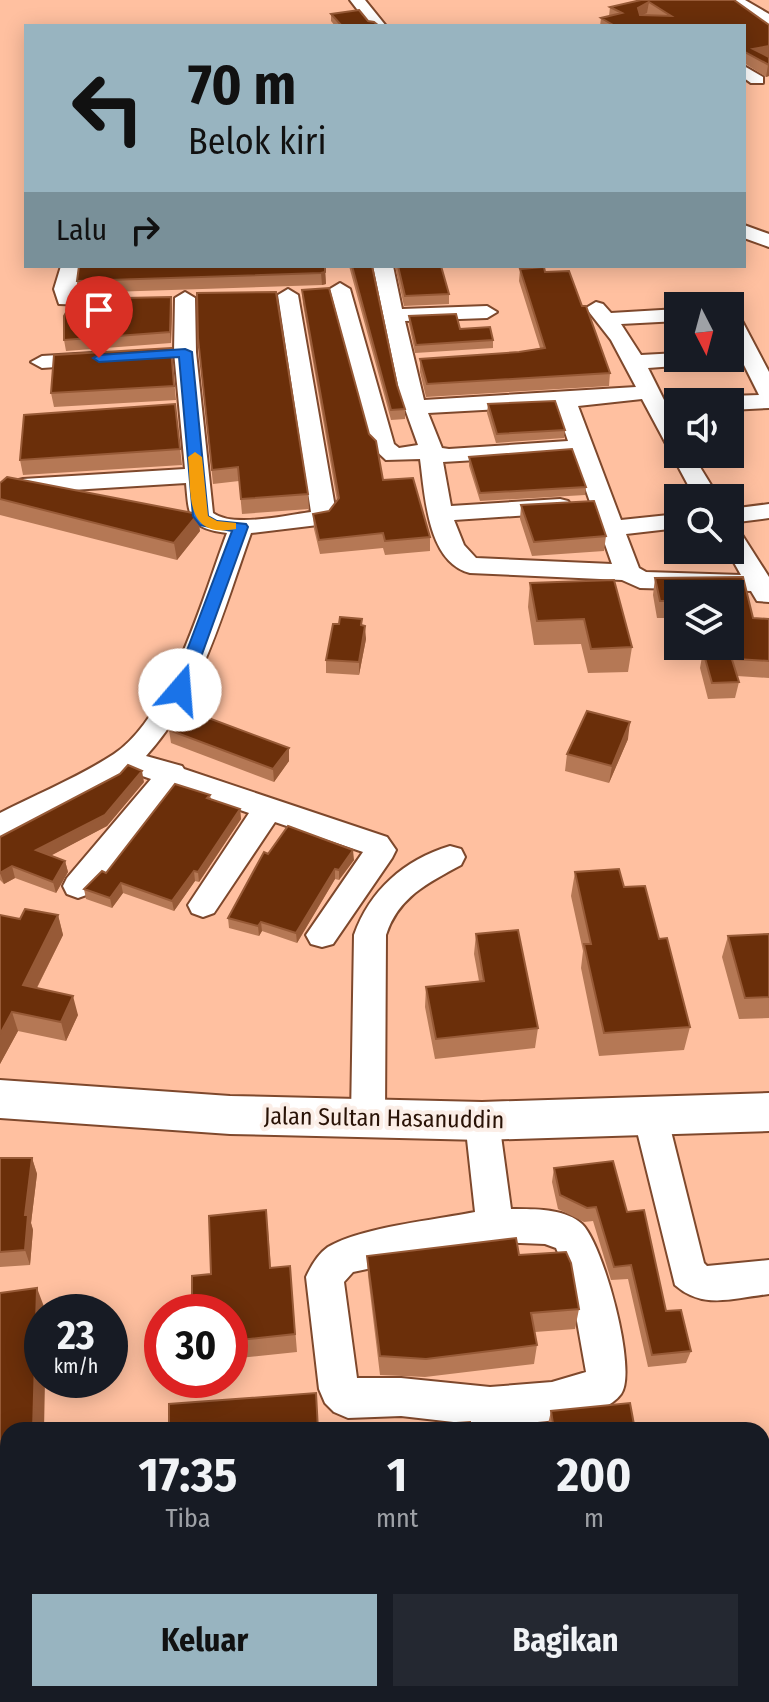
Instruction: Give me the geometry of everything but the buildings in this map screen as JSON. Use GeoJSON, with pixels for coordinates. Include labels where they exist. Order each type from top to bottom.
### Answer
{"type":"FeatureCollection","features":[{"type":"Feature","properties":{"kind":"street"},"geometry":{"type":"LineString","coordinates":[[357,0],[376,24]]}},
{"type":"Feature","properties":{"kind":"street"},"geometry":{"type":"LineString","coordinates":[[735,0],[769,21]]}},
{"type":"Feature","properties":{"kind":"street"},"geometry":{"type":"LineString","coordinates":[[746,232],[769,241]]}},
{"type":"Feature","properties":{"kind":"street"},"geometry":{"type":"LineString","coordinates":[[70,268],[64,289],[66,300],[139,299]]}},
{"type":"Feature","properties":{"kind":"street"},"geometry":{"type":"LineString","coordinates":[[383,268],[395,315],[413,362],[416,407],[430,451],[452,549],[470,565],[628,572],[640,580],[765,592]]}},
{"type":"Feature","properties":{"kind":"street"},"geometry":{"type":"LineString","coordinates":[[174,516],[241,527],[318,518],[324,513],[281,296],[328,286],[383,447],[394,455],[430,451],[437,456],[449,456],[581,447]]}},
{"type":"Feature","properties":{"kind":"street"},"geometry":{"type":"LineString","coordinates":[[185,298],[177,353],[183,409],[197,475],[199,507],[205,521]]}},
{"type":"Feature","properties":{"kind":"street"},"geometry":{"type":"LineString","coordinates":[[395,315],[487,312]]}},
{"type":"Feature","properties":{"kind":"street"},"geometry":{"type":"LineString","coordinates":[[664,315],[601,314],[633,362],[664,423]]}},
{"type":"Feature","properties":{"kind":"street"},"geometry":{"type":"LineString","coordinates":[[744,351],[769,344]]}},
{"type":"Feature","properties":{"kind":"street"},"geometry":{"type":"LineString","coordinates":[[744,356],[769,393]]}},
{"type":"Feature","properties":{"kind":"street"},"geometry":{"type":"LineString","coordinates":[[42,362],[106,358]]}},
{"type":"Feature","properties":{"kind":"street"},"geometry":{"type":"LineString","coordinates":[[633,362],[664,360]]}},
{"type":"Feature","properties":{"kind":"street"},"geometry":{"type":"LineString","coordinates":[[416,407],[570,399],[651,400],[664,403]]}},
{"type":"Feature","properties":{"kind":"street"},"geometry":{"type":"LineString","coordinates":[[570,399],[569,414],[628,572]]}},
{"type":"Feature","properties":{"kind":"street"},"geometry":{"type":"LineString","coordinates":[[744,402],[769,401]]}},
{"type":"Feature","properties":{"kind":"street"},"geometry":{"type":"LineString","coordinates":[[12,483],[197,475]]}},
{"type":"Feature","properties":{"kind":"street"},"geometry":{"type":"LineString","coordinates":[[12,483],[114,504]]}},
{"type":"Feature","properties":{"kind":"street"},"geometry":{"type":"LineString","coordinates":[[443,514],[602,504]]}},
{"type":"Feature","properties":{"kind":"street"},"geometry":{"type":"LineString","coordinates":[[744,514],[769,511]]}},
{"type":"Feature","properties":{"kind":"street"},"geometry":{"type":"LineString","coordinates":[[611,528],[664,522]]}},
{"type":"Feature","properties":{"kind":"street"},"geometry":{"type":"LineString","coordinates":[[0,826],[126,760],[153,731],[180,690],[241,527]]}},
{"type":"Feature","properties":{"kind":"street"},"geometry":{"type":"LineString","coordinates":[[744,558],[765,592]]}},
{"type":"Feature","properties":{"kind":"street"},"geometry":{"type":"LineString","coordinates":[[126,760],[172,773],[376,845],[381,850],[322,935]]}},
{"type":"Feature","properties":{"kind":"street"},"geometry":{"type":"LineString","coordinates":[[78,886],[172,773]]}},
{"type":"Feature","properties":{"kind":"street"},"geometry":{"type":"LineString","coordinates":[[203,905],[269,807]]}},
{"type":"Feature","properties":{"kind":"street"},"geometry":{"type":"LineString","coordinates":[[368,1118],[370,935],[375,916],[390,892],[450,857]]}},
{"type":"Feature","properties":{"kind":"street","name":"Jalan Sultan Hasanuddin"},"geometry":{"type":"LineString","coordinates":[[0,1099],[230,1115],[482,1121],[769,1112]]}},
{"type":"Feature","properties":{"kind":"street"},"geometry":{"type":"LineString","coordinates":[[650,1115],[688,1273],[701,1284],[769,1277]]}},
{"type":"Feature","properties":{"kind":"street"},"geometry":{"type":"LineString","coordinates":[[482,1121],[495,1225]]}},
{"type":"Feature","properties":{"kind":"street"},"geometry":{"type":"LineString","coordinates":[[495,1225],[560,1230],[573,1239],[584,1266],[605,1349],[607,1381],[595,1393],[490,1418],[401,1397],[348,1398],[339,1389],[325,1277],[340,1260],[359,1252],[495,1225]]}},
{"type":"Feature","properties":{"kind":"slow traffic"},"geometry":{"type":"LineString","coordinates":[[195,457],[201,516],[215,525],[231,526]]}},
{"type":"Feature","properties":{"kind":"route"},"geometry":{"type":"LineString","coordinates":[[99,358],[185,352],[201,516],[215,525],[241,527],[180,690]]}}]}
